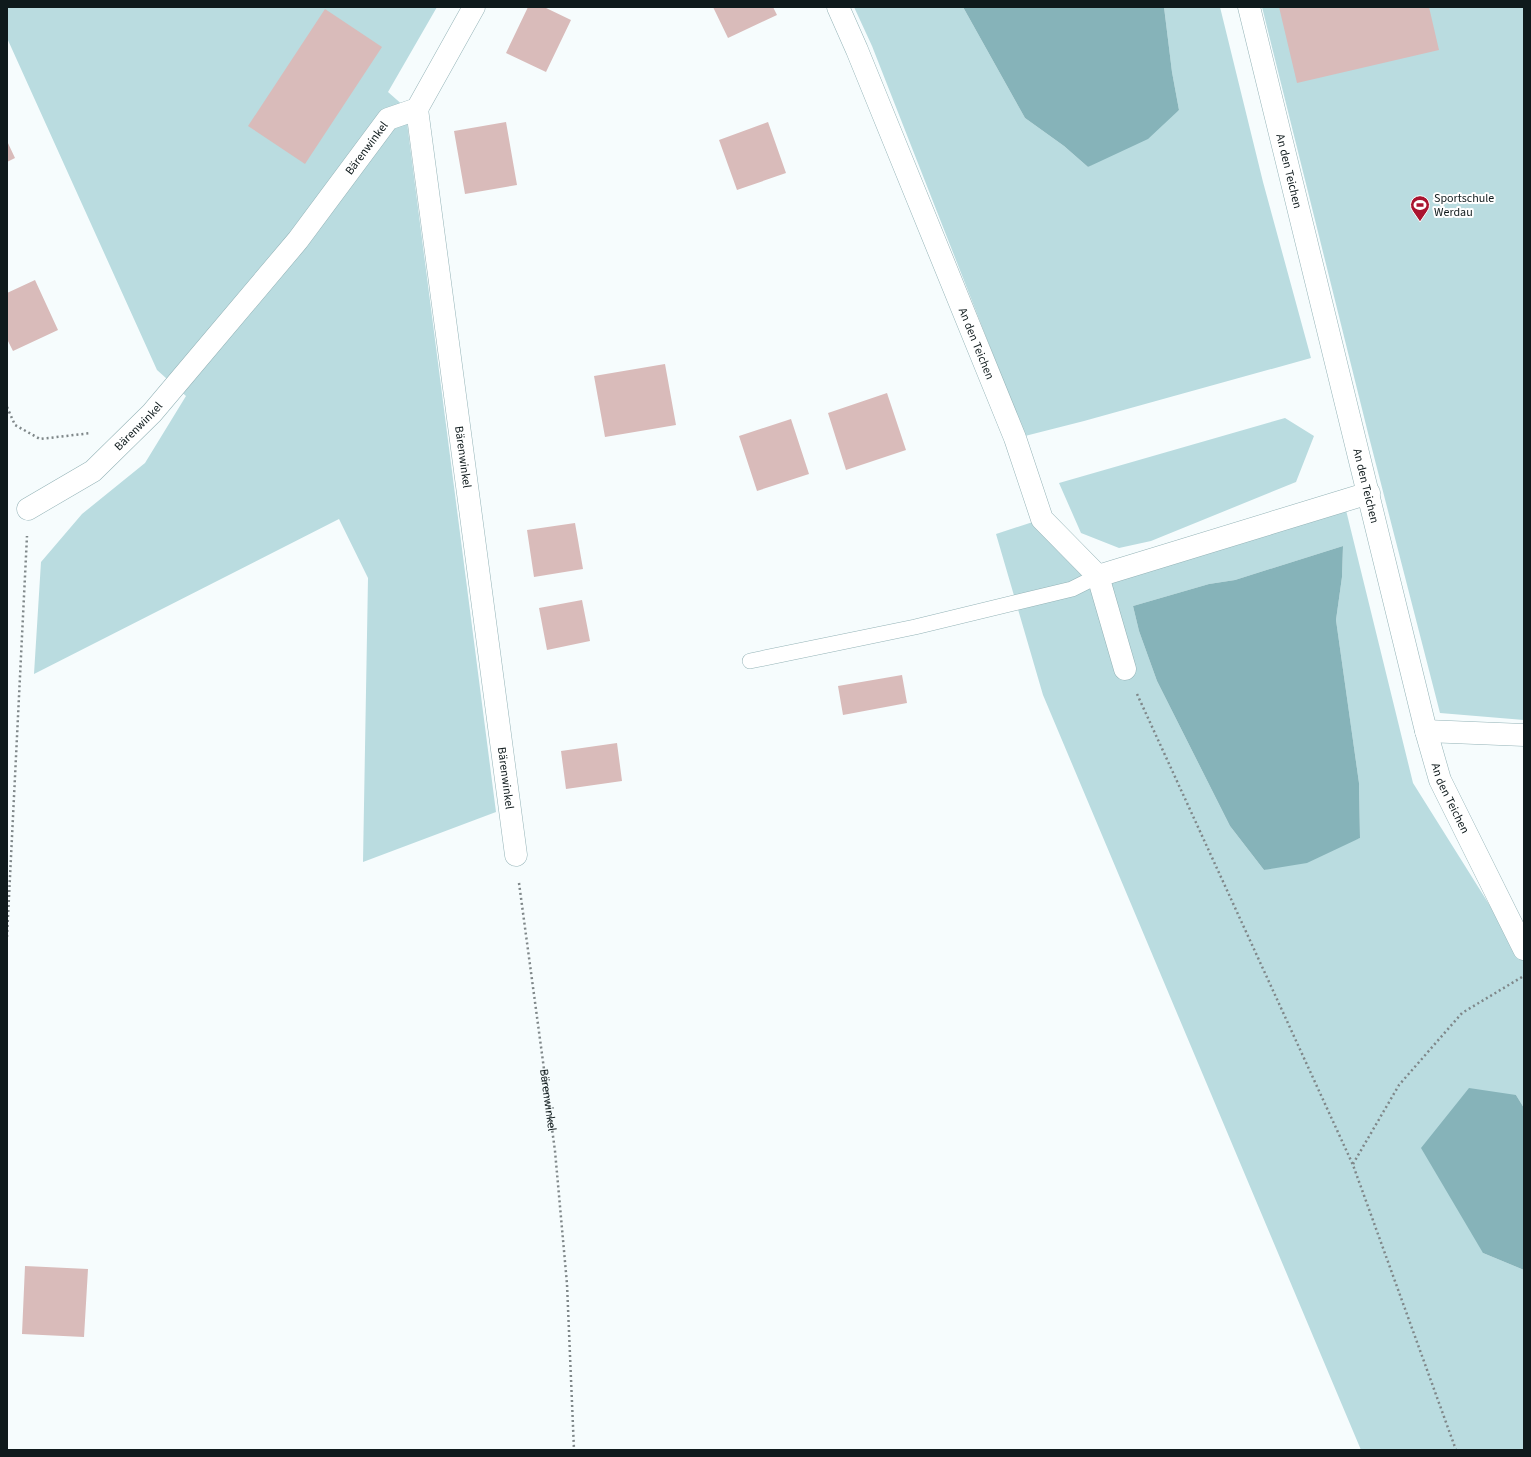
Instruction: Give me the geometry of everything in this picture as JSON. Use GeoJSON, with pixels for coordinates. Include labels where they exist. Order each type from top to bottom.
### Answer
{"type":"FeatureCollection","features":[{"type":"Feature","properties":{"kind":"street"},"geometry":{"type":"LineString","coordinates":[[417,109],[474,7]]}},
{"type":"Feature","properties":{"kind":"street","name":"An den Teichen"},"geometry":{"type":"LineString","coordinates":[[838,7],[1015,438],[1042,519],[1098,576],[1126,669]]}},
{"type":"Feature","properties":{"kind":"street","name":"An den Teichen"},"geometry":{"type":"LineString","coordinates":[[1249,7],[1426,731],[1440,780],[1524,949]]}},
{"type":"Feature","properties":{"kind":"street","name":"Bärenwinkel"},"geometry":{"type":"LineString","coordinates":[[28,509],[93,472],[152,413],[298,240],[388,119],[417,109],[516,855]]}},
{"type":"Feature","properties":{"kind":"street"},"geometry":{"type":"LineString","coordinates":[[1098,576],[1368,493]]}},
{"type":"Feature","properties":{"kind":"street"},"geometry":{"type":"LineString","coordinates":[[1426,731],[1524,735]]}},
{"type":"Feature","properties":{"kind":"lane"},"geometry":{"type":"LineString","coordinates":[[750,661],[915,627],[1072,589],[1098,576]]}},
{"type":"Feature","properties":{"kind":"path"},"geometry":{"type":"LineString","coordinates":[[7,407],[15,425],[40,439],[92,433]]}},
{"type":"Feature","properties":{"kind":"path"},"geometry":{"type":"LineString","coordinates":[[7,937],[28,509]]}},
{"type":"Feature","properties":{"kind":"path"},"geometry":{"type":"LineString","coordinates":[[1126,669],[1353,1165],[1456,1450]]}},
{"type":"Feature","properties":{"kind":"path","name":"Bärenwinkel"},"geometry":{"type":"LineString","coordinates":[[516,855],[555,1158],[567,1284],[574,1450]]}},
{"type":"Feature","properties":{"kind":"path"},"geometry":{"type":"LineString","coordinates":[[1353,1165],[1399,1085],[1462,1013],[1524,976]]}},
{"type":"Feature","properties":{"kind":"shaded area"},"geometry":{"type":"Polygon","coordinates":[[[7,7],[437,7],[388,92],[405,107],[496,812],[363,862],[368,578],[339,519],[34,674],[41,562],[82,514],[145,463],[186,396],[157,370],[7,38],[7,7]]]}},
{"type":"Feature","properties":{"kind":"shaded area"},"geometry":{"type":"Polygon","coordinates":[[[854,7],[963,7],[1025,118],[1064,146],[1088,167],[1179,110],[1172,72],[1164,7],[1220,7],[1263,182],[1311,358],[1025,436],[872,46],[854,7]]]}},
{"type":"Feature","properties":{"kind":"shaded area"},"geometry":{"type":"Polygon","coordinates":[[[963,7],[1164,7],[1172,72],[1179,110],[1148,139],[1088,167],[1064,146],[1025,118],[963,7]]]}},
{"type":"Feature","properties":{"kind":"shaded area","name":"Sportschule Werdau"},"geometry":{"type":"Polygon","coordinates":[[[1262,7],[1524,7],[1524,720],[1440,713],[1369,437],[1262,7]]]}},
{"type":"Feature","properties":{"kind":"shaded area"},"geometry":{"type":"Polygon","coordinates":[[[1285,418],[1314,436],[1296,482],[1151,541],[1119,548],[1081,533],[1059,483],[1285,418]]]}},
{"type":"Feature","properties":{"kind":"shaded area"},"geometry":{"type":"Polygon","coordinates":[[[1345,506],[1413,783],[1524,960],[1524,1108],[1516,1095],[1483,1253],[1524,1270],[1524,1450],[1361,1450],[1043,695],[996,534],[1042,519],[1098,576],[1345,506]],[[1343,546],[1235,580],[1209,584],[1133,606],[1139,631],[1157,681],[1230,826],[1264,870],[1360,838],[1359,783],[1336,620],[1342,577],[1343,546]]]}},
{"type":"Feature","properties":{"kind":"shaded area"},"geometry":{"type":"Polygon","coordinates":[[[1343,546],[1342,577],[1336,620],[1359,783],[1360,838],[1307,863],[1264,870],[1230,826],[1157,681],[1139,631],[1133,606],[1209,584],[1235,580],[1343,546]]]}},
{"type":"Feature","properties":{"kind":"shaded area"},"geometry":{"type":"Polygon","coordinates":[[[1469,1088],[1516,1095],[1524,1108],[1524,1270],[1483,1253],[1421,1148],[1469,1088]]]}},
{"type":"Feature","properties":{"kind":"building"},"geometry":{"type":"Polygon","coordinates":[[[528,7],[544,7],[571,20],[546,72],[506,53],[528,7]]]}},
{"type":"Feature","properties":{"kind":"building"},"geometry":{"type":"Polygon","coordinates":[[[713,7],[773,7],[777,15],[728,38],[713,7]]]}},
{"type":"Feature","properties":{"kind":"building"},"geometry":{"type":"Polygon","coordinates":[[[1279,7],[1429,7],[1439,50],[1297,83],[1279,7]]]}},
{"type":"Feature","properties":{"kind":"building"},"geometry":{"type":"Polygon","coordinates":[[[325,9],[382,47],[305,164],[248,126],[325,9]]]}},
{"type":"Feature","properties":{"kind":"building"},"geometry":{"type":"Polygon","coordinates":[[[506,122],[517,185],[465,194],[454,131],[506,122]]]}},
{"type":"Feature","properties":{"kind":"building"},"geometry":{"type":"Polygon","coordinates":[[[768,122],[786,173],[737,190],[719,140],[768,122]]]}},
{"type":"Feature","properties":{"kind":"building"},"geometry":{"type":"Polygon","coordinates":[[[7,141],[15,158],[7,162],[7,141]]]}},
{"type":"Feature","properties":{"kind":"building"},"geometry":{"type":"Polygon","coordinates":[[[35,280],[58,330],[13,351],[7,339],[7,293],[35,280]]]}},
{"type":"Feature","properties":{"kind":"building"},"geometry":{"type":"Polygon","coordinates":[[[665,364],[676,425],[605,437],[594,376],[665,364]]]}},
{"type":"Feature","properties":{"kind":"building"},"geometry":{"type":"Polygon","coordinates":[[[887,393],[906,450],[846,470],[828,413],[887,393]]]}},
{"type":"Feature","properties":{"kind":"building"},"geometry":{"type":"Polygon","coordinates":[[[791,419],[809,474],[757,491],[739,436],[791,419]]]}},
{"type":"Feature","properties":{"kind":"building"},"geometry":{"type":"Polygon","coordinates":[[[575,523],[583,569],[534,577],[527,530],[575,523]]]}},
{"type":"Feature","properties":{"kind":"building"},"geometry":{"type":"Polygon","coordinates":[[[582,600],[590,641],[547,650],[539,608],[582,600]]]}},
{"type":"Feature","properties":{"kind":"building"},"geometry":{"type":"Polygon","coordinates":[[[902,675],[907,703],[843,715],[838,686],[902,675]]]}},
{"type":"Feature","properties":{"kind":"building"},"geometry":{"type":"Polygon","coordinates":[[[617,743],[622,781],[566,789],[561,751],[617,743]]]}},
{"type":"Feature","properties":{"kind":"building"},"geometry":{"type":"Polygon","coordinates":[[[25,1266],[88,1269],[84,1337],[22,1334],[25,1266]]]}},
{"type":"Feature","properties":{"kind":"place","name":"Sportschule Werdau"},"geometry":{"type":"Point","coordinates":[1420,222]}}]}
